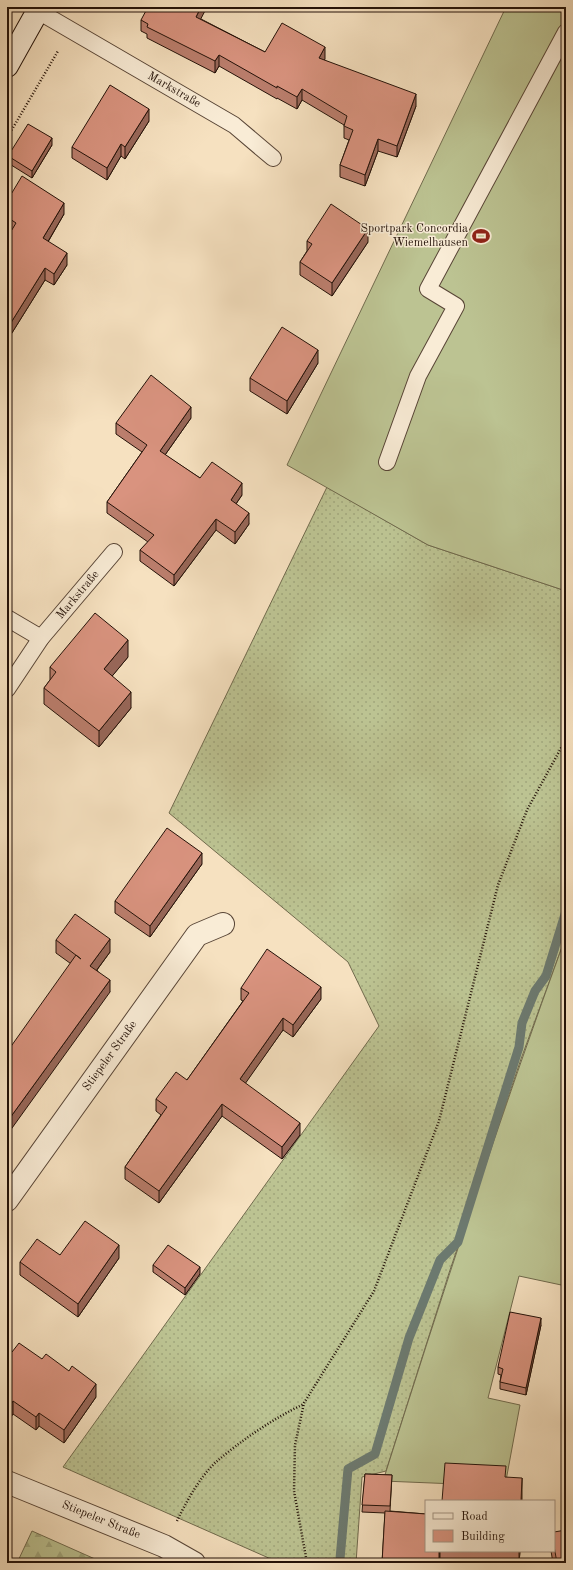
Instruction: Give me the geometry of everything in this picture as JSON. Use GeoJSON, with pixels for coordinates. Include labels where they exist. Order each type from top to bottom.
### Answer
{"type":"FeatureCollection","features":[{"type":"Feature","properties":{"kind":"street","name":"Markstraße"},"geometry":{"type":"LineString","coordinates":[[7,66],[39,9]]}},
{"type":"Feature","properties":{"kind":"street","name":"Stiepeler Straße"},"geometry":{"type":"LineString","coordinates":[[7,1200],[197,934],[223,924]]}},
{"type":"Feature","properties":{"kind":"street","name":"Stiepeler Straße"},"geometry":{"type":"LineString","coordinates":[[7,1482],[164,1546],[194,1563]]}},
{"type":"Feature","properties":{"kind":"lane","name":"Markstraße"},"geometry":{"type":"LineString","coordinates":[[39,9],[234,125],[273,158]]}},
{"type":"Feature","properties":{"kind":"lane"},"geometry":{"type":"LineString","coordinates":[[388,462],[418,376],[456,306],[428,289],[566,32]]}},
{"type":"Feature","properties":{"kind":"lane","name":"Markstraße"},"geometry":{"type":"LineString","coordinates":[[7,689],[41,638],[114,552]]}},
{"type":"Feature","properties":{"kind":"lane"},"geometry":{"type":"LineString","coordinates":[[7,618],[41,638]]}},
{"type":"Feature","properties":{"kind":"path"},"geometry":{"type":"LineString","coordinates":[[7,138],[70,28]]}},
{"type":"Feature","properties":{"kind":"path"},"geometry":{"type":"LineString","coordinates":[[307,1563],[294,1491],[295,1445],[304,1403],[374,1291],[439,1121],[498,885],[527,810],[566,739]]}},
{"type":"Feature","properties":{"kind":"path"},"geometry":{"type":"LineString","coordinates":[[164,1546],[188,1500],[215,1464],[277,1417],[304,1403]]}},
{"type":"Feature","properties":{"kind":"green space","name":"Sportpark Concordia Wiemelhausen"},"geometry":{"type":"Polygon","coordinates":[[[506,7],[566,7],[566,591],[428,545],[287,465],[506,7]]]}},
{"type":"Feature","properties":{"kind":"green space"},"geometry":{"type":"Polygon","coordinates":[[[327,487],[428,545],[566,591],[566,936],[521,1059],[449,1273],[386,1471],[362,1477],[356,1563],[280,1563],[63,1467],[379,1026],[348,962],[169,813],[327,487]]]}},
{"type":"Feature","properties":{"kind":"green space"},"geometry":{"type":"Polygon","coordinates":[[[566,936],[566,1286],[519,1276],[488,1398],[520,1405],[505,1486],[383,1481],[472,1207],[566,936]]]}},
{"type":"Feature","properties":{"kind":"green space"},"geometry":{"type":"Polygon","coordinates":[[[32,1531],[104,1563],[17,1563],[32,1531]]]}},
{"type":"Feature","properties":{"kind":"building"},"geometry":{"type":"Polygon","coordinates":[[[148,7],[201,7],[196,17],[265,52],[282,23],[325,47],[319,58],[416,94],[397,146],[378,139],[365,175],[340,165],[353,130],[344,126],[347,116],[302,89],[297,97],[277,86],[277,88],[219,55],[215,61],[147,27],[148,24],[141,20],[148,7]]]}},
{"type":"Feature","properties":{"kind":"building"},"geometry":{"type":"Polygon","coordinates":[[[110,85],[149,109],[125,147],[121,144],[107,168],[72,147],[110,85]]]}},
{"type":"Feature","properties":{"kind":"building"},"geometry":{"type":"Polygon","coordinates":[[[28,124],[52,138],[32,171],[8,156],[28,124]]]}},
{"type":"Feature","properties":{"kind":"building"},"geometry":{"type":"Polygon","coordinates":[[[22,176],[64,203],[43,238],[67,253],[54,274],[45,268],[7,329],[7,238],[16,223],[7,217],[7,201],[22,176]]]}},
{"type":"Feature","properties":{"kind":"building"},"geometry":{"type":"Polygon","coordinates":[[[331,204],[368,229],[332,283],[300,262],[312,244],[307,241],[331,204]]]}},
{"type":"Feature","properties":{"kind":"building"},"geometry":{"type":"Polygon","coordinates":[[[282,327],[318,350],[287,401],[250,378],[282,327]]]}},
{"type":"Feature","properties":{"kind":"building"},"geometry":{"type":"Polygon","coordinates":[[[7,333],[10,335],[7,340],[7,333]]]}},
{"type":"Feature","properties":{"kind":"building"},"geometry":{"type":"Polygon","coordinates":[[[151,375],[191,407],[160,451],[200,478],[212,462],[242,483],[231,500],[249,513],[235,532],[216,519],[174,575],[140,550],[154,535],[107,502],[147,445],[116,423],[151,375]]]}},
{"type":"Feature","properties":{"kind":"building"},"geometry":{"type":"Polygon","coordinates":[[[95,613],[128,640],[104,669],[131,692],[99,731],[44,688],[56,672],[50,667],[95,613]]]}},
{"type":"Feature","properties":{"kind":"building"},"geometry":{"type":"Polygon","coordinates":[[[167,828],[202,853],[150,926],[115,901],[167,828]]]}},
{"type":"Feature","properties":{"kind":"building"},"geometry":{"type":"Polygon","coordinates":[[[75,914],[110,939],[90,966],[110,980],[7,1122],[7,1052],[76,955],[56,940],[75,914]]]}},
{"type":"Feature","properties":{"kind":"building"},"geometry":{"type":"Polygon","coordinates":[[[267,949],[321,987],[293,1025],[283,1018],[240,1079],[300,1123],[282,1147],[222,1104],[159,1191],[125,1167],[167,1107],[156,1099],[176,1072],[187,1080],[249,993],[241,988],[267,949]]]}},
{"type":"Feature","properties":{"kind":"building"},"geometry":{"type":"Polygon","coordinates":[[[85,1221],[119,1245],[78,1304],[20,1262],[37,1239],[60,1255],[85,1221]]]}},
{"type":"Feature","properties":{"kind":"building"},"geometry":{"type":"Polygon","coordinates":[[[168,1245],[200,1267],[185,1288],[153,1265],[168,1245]]]}},
{"type":"Feature","properties":{"kind":"building"},"geometry":{"type":"Polygon","coordinates":[[[510,1312],[541,1318],[526,1388],[500,1382],[503,1369],[498,1367],[510,1312]]]}},
{"type":"Feature","properties":{"kind":"building"},"geometry":{"type":"Polygon","coordinates":[[[19,1343],[42,1359],[46,1354],[69,1371],[72,1366],[96,1384],[64,1430],[39,1413],[36,1417],[13,1401],[10,1406],[7,1404],[7,1348],[12,1352],[19,1343]]]}},
{"type":"Feature","properties":{"kind":"building"},"geometry":{"type":"Polygon","coordinates":[[[445,1463],[506,1466],[505,1477],[522,1478],[521,1500],[442,1500],[445,1463]]]}},
{"type":"Feature","properties":{"kind":"building"},"geometry":{"type":"Polygon","coordinates":[[[365,1474],[392,1475],[390,1506],[362,1505],[365,1474]]]}},
{"type":"Feature","properties":{"kind":"building"},"geometry":{"type":"Polygon","coordinates":[[[385,1511],[425,1514],[425,1552],[439,1552],[439,1563],[382,1563],[385,1511]]]}},
{"type":"Feature","properties":{"kind":"building"},"geometry":{"type":"Polygon","coordinates":[[[566,1530],[566,1563],[557,1563],[555,1552],[555,1532],[566,1530]]]}},
{"type":"Feature","properties":{"kind":"waterway"},"geometry":{"type":"LineString","coordinates":[[340,1559],[348,1469],[375,1454],[409,1338],[440,1260],[458,1242],[519,1047],[522,1023],[535,991],[546,976],[566,911]]}},
{"type":"Feature","properties":{"kind":"place","name":"Sportpark Concordia Wiemelhausen"},"geometry":{"type":"Point","coordinates":[481,236]}}]}
